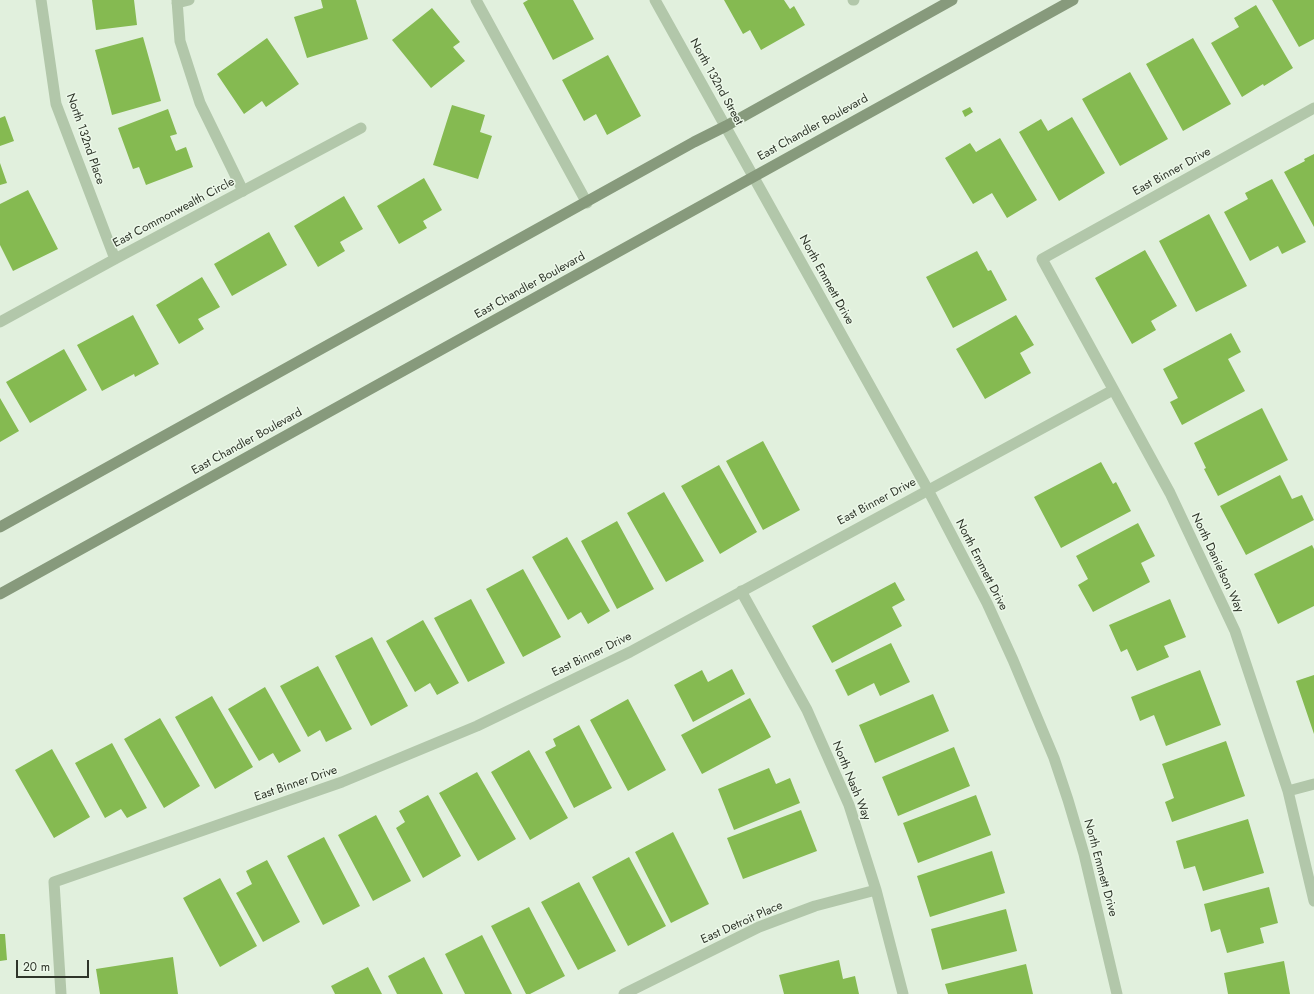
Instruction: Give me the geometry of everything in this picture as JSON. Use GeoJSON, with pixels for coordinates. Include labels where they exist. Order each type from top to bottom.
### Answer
{"type":"FeatureCollection","features":[{"type":"Feature","properties":{"kind":"main road"},"geometry":{"type":"LineString","coordinates":[[0,527],[952,0]]}},
{"type":"Feature","properties":{"kind":"main road","name":"East Chandler Boulevard"},"geometry":{"type":"LineString","coordinates":[[0,594],[1073,0]]}},
{"type":"Feature","properties":{"kind":"street","name":"North 132nd Place"},"geometry":{"type":"LineString","coordinates":[[41,0],[56,104],[115,259]]}},
{"type":"Feature","properties":{"kind":"street"},"geometry":{"type":"LineString","coordinates":[[190,0],[177,2],[180,41],[200,103],[243,191]]}},
{"type":"Feature","properties":{"kind":"street"},"geometry":{"type":"LineString","coordinates":[[476,0],[587,203]]}},
{"type":"Feature","properties":{"kind":"street","name":"North 132nd Street"},"geometry":{"type":"LineString","coordinates":[[655,0],[754,176]]}},
{"type":"Feature","properties":{"kind":"street","name":"East Binner Drive"},"geometry":{"type":"LineString","coordinates":[[1042,259],[1314,108]]}},
{"type":"Feature","properties":{"kind":"street","name":"East Commonwealth Circle"},"geometry":{"type":"LineString","coordinates":[[0,322],[361,128]]}},
{"type":"Feature","properties":{"kind":"street","name":"North Emmett Drive"},"geometry":{"type":"LineString","coordinates":[[754,176],[928,490],[987,603],[1013,660],[1054,758],[1068,800],[1084,854],[1117,994]]}},
{"type":"Feature","properties":{"kind":"street","name":"North Danielson Way"},"geometry":{"type":"LineString","coordinates":[[1042,259],[1170,493],[1235,631],[1288,791],[1314,901]]}},
{"type":"Feature","properties":{"kind":"street","name":"East Binner Drive"},"geometry":{"type":"LineString","coordinates":[[61,994],[54,882],[342,782],[477,726],[630,652],[1113,390]]}},
{"type":"Feature","properties":{"kind":"street","name":"North Nash Way"},"geometry":{"type":"LineString","coordinates":[[741,591],[810,718],[849,805],[876,890],[903,994]]}},
{"type":"Feature","properties":{"kind":"street"},"geometry":{"type":"LineString","coordinates":[[1288,791],[1314,784]]}},
{"type":"Feature","properties":{"kind":"street","name":"East Detroit Place"},"geometry":{"type":"LineString","coordinates":[[624,994],[760,927],[816,906],[876,890]]}},
{"type":"Feature","properties":{"kind":"building"},"geometry":{"type":"Polygon","coordinates":[[[92,0],[134,0],[137,25],[96,30],[92,0]]]}},
{"type":"Feature","properties":{"kind":"building"},"geometry":{"type":"Polygon","coordinates":[[[321,0],[356,0],[368,39],[307,58],[294,17],[323,8],[321,0]]]}},
{"type":"Feature","properties":{"kind":"building"},"geometry":{"type":"Polygon","coordinates":[[[528,0],[573,0],[594,39],[553,60],[523,3],[528,0]]]}},
{"type":"Feature","properties":{"kind":"building"},"geometry":{"type":"Polygon","coordinates":[[[724,0],[784,0],[790,9],[794,6],[805,25],[761,50],[750,30],[743,34],[724,0]]]}},
{"type":"Feature","properties":{"kind":"building"},"geometry":{"type":"Polygon","coordinates":[[[1272,0],[1314,0],[1314,39],[1299,47],[1272,0]]]}},
{"type":"Feature","properties":{"kind":"building"},"geometry":{"type":"Polygon","coordinates":[[[1256,5],[1293,68],[1264,86],[1263,84],[1242,97],[1211,43],[1239,27],[1234,18],[1256,5]]]}},
{"type":"Feature","properties":{"kind":"building"},"geometry":{"type":"Polygon","coordinates":[[[432,8],[460,42],[453,47],[465,61],[431,88],[392,40],[432,8]]]}},
{"type":"Feature","properties":{"kind":"building"},"geometry":{"type":"Polygon","coordinates":[[[143,37],[161,101],[112,115],[95,50],[143,37]]]}},
{"type":"Feature","properties":{"kind":"building"},"geometry":{"type":"Polygon","coordinates":[[[267,38],[299,84],[266,107],[262,101],[244,114],[217,74],[267,38]]]}},
{"type":"Feature","properties":{"kind":"building"},"geometry":{"type":"Polygon","coordinates":[[[1193,38],[1231,104],[1183,131],[1146,64],[1193,38]]]}},
{"type":"Feature","properties":{"kind":"building"},"geometry":{"type":"Polygon","coordinates":[[[608,55],[641,116],[607,135],[596,114],[584,121],[562,80],[608,55]]]}},
{"type":"Feature","properties":{"kind":"building"},"geometry":{"type":"Polygon","coordinates":[[[1130,72],[1168,139],[1120,166],[1082,99],[1130,72]]]}},
{"type":"Feature","properties":{"kind":"building"},"geometry":{"type":"Polygon","coordinates":[[[452,105],[485,115],[480,132],[492,136],[478,179],[433,165],[452,105]]]}},
{"type":"Feature","properties":{"kind":"building"},"geometry":{"type":"Polygon","coordinates":[[[970,107],[973,112],[965,117],[962,111],[970,107]]]}},
{"type":"Feature","properties":{"kind":"building"},"geometry":{"type":"Polygon","coordinates":[[[168,109],[177,134],[170,136],[176,151],[186,147],[193,167],[146,185],[139,167],[133,169],[118,128],[168,109]]]}},
{"type":"Feature","properties":{"kind":"building"},"geometry":{"type":"Polygon","coordinates":[[[5,116],[14,141],[0,146],[0,118],[5,116]]]}},
{"type":"Feature","properties":{"kind":"building"},"geometry":{"type":"Polygon","coordinates":[[[1072,117],[1105,173],[1059,201],[1019,132],[1041,119],[1048,131],[1072,117]]]}},
{"type":"Feature","properties":{"kind":"building"},"geometry":{"type":"Polygon","coordinates":[[[1000,138],[1037,200],[1007,218],[992,193],[973,204],[945,158],[970,143],[976,152],[1000,138]]]}},
{"type":"Feature","properties":{"kind":"building"},"geometry":{"type":"Polygon","coordinates":[[[1314,154],[1314,227],[1284,172],[1305,161],[1304,159],[1314,154]]]}},
{"type":"Feature","properties":{"kind":"building"},"geometry":{"type":"Polygon","coordinates":[[[0,163],[7,183],[0,185],[0,163]]]}},
{"type":"Feature","properties":{"kind":"building"},"geometry":{"type":"Polygon","coordinates":[[[424,178],[442,210],[423,221],[427,228],[399,244],[377,206],[424,178]]]}},
{"type":"Feature","properties":{"kind":"building"},"geometry":{"type":"Polygon","coordinates":[[[1272,179],[1306,242],[1282,254],[1278,246],[1250,261],[1224,212],[1248,199],[1245,193],[1272,179]]]}},
{"type":"Feature","properties":{"kind":"building"},"geometry":{"type":"Polygon","coordinates":[[[28,190],[58,249],[13,271],[0,245],[0,204],[28,190]]]}},
{"type":"Feature","properties":{"kind":"building"},"geometry":{"type":"Polygon","coordinates":[[[344,196],[363,229],[340,242],[345,251],[318,267],[294,226],[344,196]]]}},
{"type":"Feature","properties":{"kind":"building"},"geometry":{"type":"Polygon","coordinates":[[[1209,214],[1247,286],[1196,312],[1159,241],[1209,214]]]}},
{"type":"Feature","properties":{"kind":"building"},"geometry":{"type":"Polygon","coordinates":[[[269,232],[287,265],[232,296],[214,264],[269,232]]]}},
{"type":"Feature","properties":{"kind":"building"},"geometry":{"type":"Polygon","coordinates":[[[1145,250],[1177,306],[1151,321],[1156,330],[1132,344],[1095,278],[1145,250]]]}},
{"type":"Feature","properties":{"kind":"building"},"geometry":{"type":"Polygon","coordinates":[[[977,251],[988,271],[991,270],[1007,300],[953,328],[926,277],[977,251]]]}},
{"type":"Feature","properties":{"kind":"building"},"geometry":{"type":"Polygon","coordinates":[[[202,277],[220,307],[198,319],[204,329],[179,344],[156,305],[202,277]]]}},
{"type":"Feature","properties":{"kind":"building"},"geometry":{"type":"Polygon","coordinates":[[[133,315],[159,364],[135,377],[134,374],[102,391],[77,345],[133,315]]]}},
{"type":"Feature","properties":{"kind":"building"},"geometry":{"type":"Polygon","coordinates":[[[1016,315],[1034,345],[1020,353],[1031,373],[985,399],[956,349],[1016,315]]]}},
{"type":"Feature","properties":{"kind":"building"},"geometry":{"type":"Polygon","coordinates":[[[1231,333],[1241,352],[1228,359],[1245,391],[1182,425],[1170,402],[1178,398],[1163,369],[1231,333]]]}},
{"type":"Feature","properties":{"kind":"building"},"geometry":{"type":"Polygon","coordinates":[[[64,349],[87,390],[30,423],[6,382],[64,349]]]}},
{"type":"Feature","properties":{"kind":"building"},"geometry":{"type":"Polygon","coordinates":[[[0,398],[19,431],[0,442],[0,398]]]}},
{"type":"Feature","properties":{"kind":"building"},"geometry":{"type":"Polygon","coordinates":[[[1262,408],[1288,460],[1218,496],[1204,469],[1206,468],[1194,443],[1262,408]]]}},
{"type":"Feature","properties":{"kind":"building"},"geometry":{"type":"Polygon","coordinates":[[[763,441],[800,510],[763,530],[726,461],[763,441]]]}},
{"type":"Feature","properties":{"kind":"building"},"geometry":{"type":"Polygon","coordinates":[[[1101,462],[1113,484],[1116,482],[1131,511],[1061,548],[1034,497],[1101,462]]]}},
{"type":"Feature","properties":{"kind":"building"},"geometry":{"type":"Polygon","coordinates":[[[719,465],[757,532],[720,554],[681,486],[719,465]]]}},
{"type":"Feature","properties":{"kind":"building"},"geometry":{"type":"Polygon","coordinates":[[[1280,475],[1292,499],[1302,495],[1314,520],[1246,555],[1220,506],[1280,475]]]}},
{"type":"Feature","properties":{"kind":"building"},"geometry":{"type":"Polygon","coordinates":[[[664,492],[704,561],[666,582],[627,513],[664,492]]]}},
{"type":"Feature","properties":{"kind":"building"},"geometry":{"type":"Polygon","coordinates":[[[617,521],[654,589],[617,609],[581,541],[617,521]]]}},
{"type":"Feature","properties":{"kind":"building"},"geometry":{"type":"Polygon","coordinates":[[[1138,523],[1155,556],[1141,563],[1150,582],[1093,612],[1078,585],[1088,579],[1076,556],[1138,523]]]}},
{"type":"Feature","properties":{"kind":"building"},"geometry":{"type":"Polygon","coordinates":[[[567,537],[610,611],[588,624],[581,612],[568,620],[532,557],[567,537]]]}},
{"type":"Feature","properties":{"kind":"building"},"geometry":{"type":"Polygon","coordinates":[[[1312,545],[1314,549],[1314,606],[1278,624],[1254,574],[1312,545]]]}},
{"type":"Feature","properties":{"kind":"building"},"geometry":{"type":"Polygon","coordinates":[[[523,569],[561,637],[523,657],[486,589],[523,569]]]}},
{"type":"Feature","properties":{"kind":"building"},"geometry":{"type":"Polygon","coordinates":[[[895,582],[905,600],[892,607],[902,626],[832,663],[812,626],[895,582]]]}},
{"type":"Feature","properties":{"kind":"building"},"geometry":{"type":"Polygon","coordinates":[[[471,599],[505,663],[468,682],[434,618],[471,599]]]}},
{"type":"Feature","properties":{"kind":"building"},"geometry":{"type":"Polygon","coordinates":[[[1170,599],[1186,637],[1164,646],[1169,657],[1137,671],[1127,649],[1121,652],[1109,625],[1170,599]]]}},
{"type":"Feature","properties":{"kind":"building"},"geometry":{"type":"Polygon","coordinates":[[[423,620],[459,683],[437,695],[430,683],[415,692],[386,641],[423,620]]]}},
{"type":"Feature","properties":{"kind":"building"},"geometry":{"type":"Polygon","coordinates":[[[372,637],[408,706],[371,726],[335,656],[372,637]]]}},
{"type":"Feature","properties":{"kind":"building"},"geometry":{"type":"Polygon","coordinates":[[[891,643],[910,682],[880,696],[874,683],[848,696],[835,670],[891,643]]]}},
{"type":"Feature","properties":{"kind":"building"},"geometry":{"type":"Polygon","coordinates":[[[318,666],[352,729],[326,742],[320,730],[308,737],[280,686],[318,666]]]}},
{"type":"Feature","properties":{"kind":"building"},"geometry":{"type":"Polygon","coordinates":[[[732,669],[745,694],[693,722],[674,685],[702,670],[708,682],[732,669]]]}},
{"type":"Feature","properties":{"kind":"building"},"geometry":{"type":"Polygon","coordinates":[[[1200,670],[1221,725],[1166,746],[1154,715],[1140,721],[1131,697],[1200,670]]]}},
{"type":"Feature","properties":{"kind":"building"},"geometry":{"type":"Polygon","coordinates":[[[1314,675],[1314,734],[1296,681],[1314,675]]]}},
{"type":"Feature","properties":{"kind":"building"},"geometry":{"type":"Polygon","coordinates":[[[265,687],[301,751],[279,763],[273,753],[259,761],[228,709],[265,687]]]}},
{"type":"Feature","properties":{"kind":"building"},"geometry":{"type":"Polygon","coordinates":[[[933,694],[949,731],[875,763],[859,725],[933,694]]]}},
{"type":"Feature","properties":{"kind":"building"},"geometry":{"type":"Polygon","coordinates":[[[212,696],[253,767],[215,789],[175,717],[212,696]]]}},
{"type":"Feature","properties":{"kind":"building"},"geometry":{"type":"Polygon","coordinates":[[[750,698],[771,737],[702,774],[681,735],[750,698]]]}},
{"type":"Feature","properties":{"kind":"building"},"geometry":{"type":"Polygon","coordinates":[[[628,699],[666,770],[628,791],[590,720],[628,699]]]}},
{"type":"Feature","properties":{"kind":"building"},"geometry":{"type":"Polygon","coordinates":[[[160,718],[200,786],[164,808],[124,739],[160,718]]]}},
{"type":"Feature","properties":{"kind":"building"},"geometry":{"type":"Polygon","coordinates":[[[579,725],[612,788],[574,808],[545,752],[556,746],[553,739],[579,725]]]}},
{"type":"Feature","properties":{"kind":"building"},"geometry":{"type":"Polygon","coordinates":[[[1226,741],[1245,796],[1172,822],[1165,802],[1174,798],[1162,764],[1226,741]]]}},
{"type":"Feature","properties":{"kind":"building"},"geometry":{"type":"Polygon","coordinates":[[[112,743],[147,808],[127,818],[121,809],[105,818],[75,763],[112,743]]]}},
{"type":"Feature","properties":{"kind":"building"},"geometry":{"type":"Polygon","coordinates":[[[954,747],[970,786],[898,816],[882,777],[954,747]]]}},
{"type":"Feature","properties":{"kind":"building"},"geometry":{"type":"Polygon","coordinates":[[[52,749],[90,817],[54,838],[15,770],[52,749]]]}},
{"type":"Feature","properties":{"kind":"building"},"geometry":{"type":"Polygon","coordinates":[[[529,750],[568,818],[530,840],[491,772],[529,750]]]}},
{"type":"Feature","properties":{"kind":"building"},"geometry":{"type":"Polygon","coordinates":[[[769,768],[776,784],[790,778],[800,803],[734,830],[718,789],[769,768]]]}},
{"type":"Feature","properties":{"kind":"building"},"geometry":{"type":"Polygon","coordinates":[[[477,772],[516,839],[478,861],[439,793],[477,772]]]}},
{"type":"Feature","properties":{"kind":"building"},"geometry":{"type":"Polygon","coordinates":[[[428,795],[461,856],[423,878],[396,828],[405,822],[399,811],[428,795]]]}},
{"type":"Feature","properties":{"kind":"building"},"geometry":{"type":"Polygon","coordinates":[[[976,795],[991,835],[918,863],[903,823],[976,795]]]}},
{"type":"Feature","properties":{"kind":"building"},"geometry":{"type":"Polygon","coordinates":[[[801,810],[817,851],[743,879],[727,838],[801,810]]]}},
{"type":"Feature","properties":{"kind":"building"},"geometry":{"type":"Polygon","coordinates":[[[376,815],[411,881],[373,901],[338,835],[376,815]]]}},
{"type":"Feature","properties":{"kind":"building"},"geometry":{"type":"Polygon","coordinates":[[[1248,819],[1264,873],[1203,891],[1195,866],[1184,869],[1176,841],[1248,819]]]}},
{"type":"Feature","properties":{"kind":"building"},"geometry":{"type":"Polygon","coordinates":[[[673,832],[709,904],[671,923],[635,852],[673,832]]]}},
{"type":"Feature","properties":{"kind":"building"},"geometry":{"type":"Polygon","coordinates":[[[324,837],[360,906],[323,925],[287,856],[324,837]]]}},
{"type":"Feature","properties":{"kind":"building"},"geometry":{"type":"Polygon","coordinates":[[[992,851],[1005,893],[930,917],[917,876],[992,851]]]}},
{"type":"Feature","properties":{"kind":"building"},"geometry":{"type":"Polygon","coordinates":[[[629,857],[666,926],[628,946],[592,877],[629,857]]]}},
{"type":"Feature","properties":{"kind":"building"},"geometry":{"type":"Polygon","coordinates":[[[267,860],[300,922],[263,942],[236,893],[252,884],[246,871],[267,860]]]}},
{"type":"Feature","properties":{"kind":"building"},"geometry":{"type":"Polygon","coordinates":[[[220,878],[257,946],[220,967],[183,898],[220,878]]]}},
{"type":"Feature","properties":{"kind":"building"},"geometry":{"type":"Polygon","coordinates":[[[579,882],[616,951],[578,970],[541,902],[579,882]]]}},
{"type":"Feature","properties":{"kind":"building"},"geometry":{"type":"Polygon","coordinates":[[[1269,887],[1278,923],[1260,928],[1264,943],[1227,953],[1220,929],[1211,932],[1204,904],[1269,887]]]}},
{"type":"Feature","properties":{"kind":"building"},"geometry":{"type":"Polygon","coordinates":[[[529,907],[565,976],[530,994],[526,994],[491,926],[529,907]]]}},
{"type":"Feature","properties":{"kind":"building"},"geometry":{"type":"Polygon","coordinates":[[[1006,909],[1017,951],[942,970],[931,929],[1006,909]]]}},
{"type":"Feature","properties":{"kind":"building"},"geometry":{"type":"Polygon","coordinates":[[[0,934],[5,934],[7,960],[0,961],[0,934]]]}},
{"type":"Feature","properties":{"kind":"building"},"geometry":{"type":"Polygon","coordinates":[[[482,935],[512,994],[465,994],[445,954],[482,935]]]}},
{"type":"Feature","properties":{"kind":"building"},"geometry":{"type":"Polygon","coordinates":[[[173,957],[178,994],[100,994],[96,969],[173,957]]]}},
{"type":"Feature","properties":{"kind":"building"},"geometry":{"type":"Polygon","coordinates":[[[424,957],[443,994],[397,994],[388,976],[424,957]]]}},
{"type":"Feature","properties":{"kind":"building"},"geometry":{"type":"Polygon","coordinates":[[[839,960],[843,979],[855,976],[859,994],[784,994],[779,975],[839,960]]]}},
{"type":"Feature","properties":{"kind":"building"},"geometry":{"type":"Polygon","coordinates":[[[1284,961],[1290,994],[1228,994],[1224,973],[1284,961]]]}},
{"type":"Feature","properties":{"kind":"building"},"geometry":{"type":"Polygon","coordinates":[[[1026,964],[1033,994],[948,994],[945,984],[1026,964]]]}},
{"type":"Feature","properties":{"kind":"building"},"geometry":{"type":"Polygon","coordinates":[[[368,967],[382,994],[335,994],[331,986],[368,967]]]}}]}
